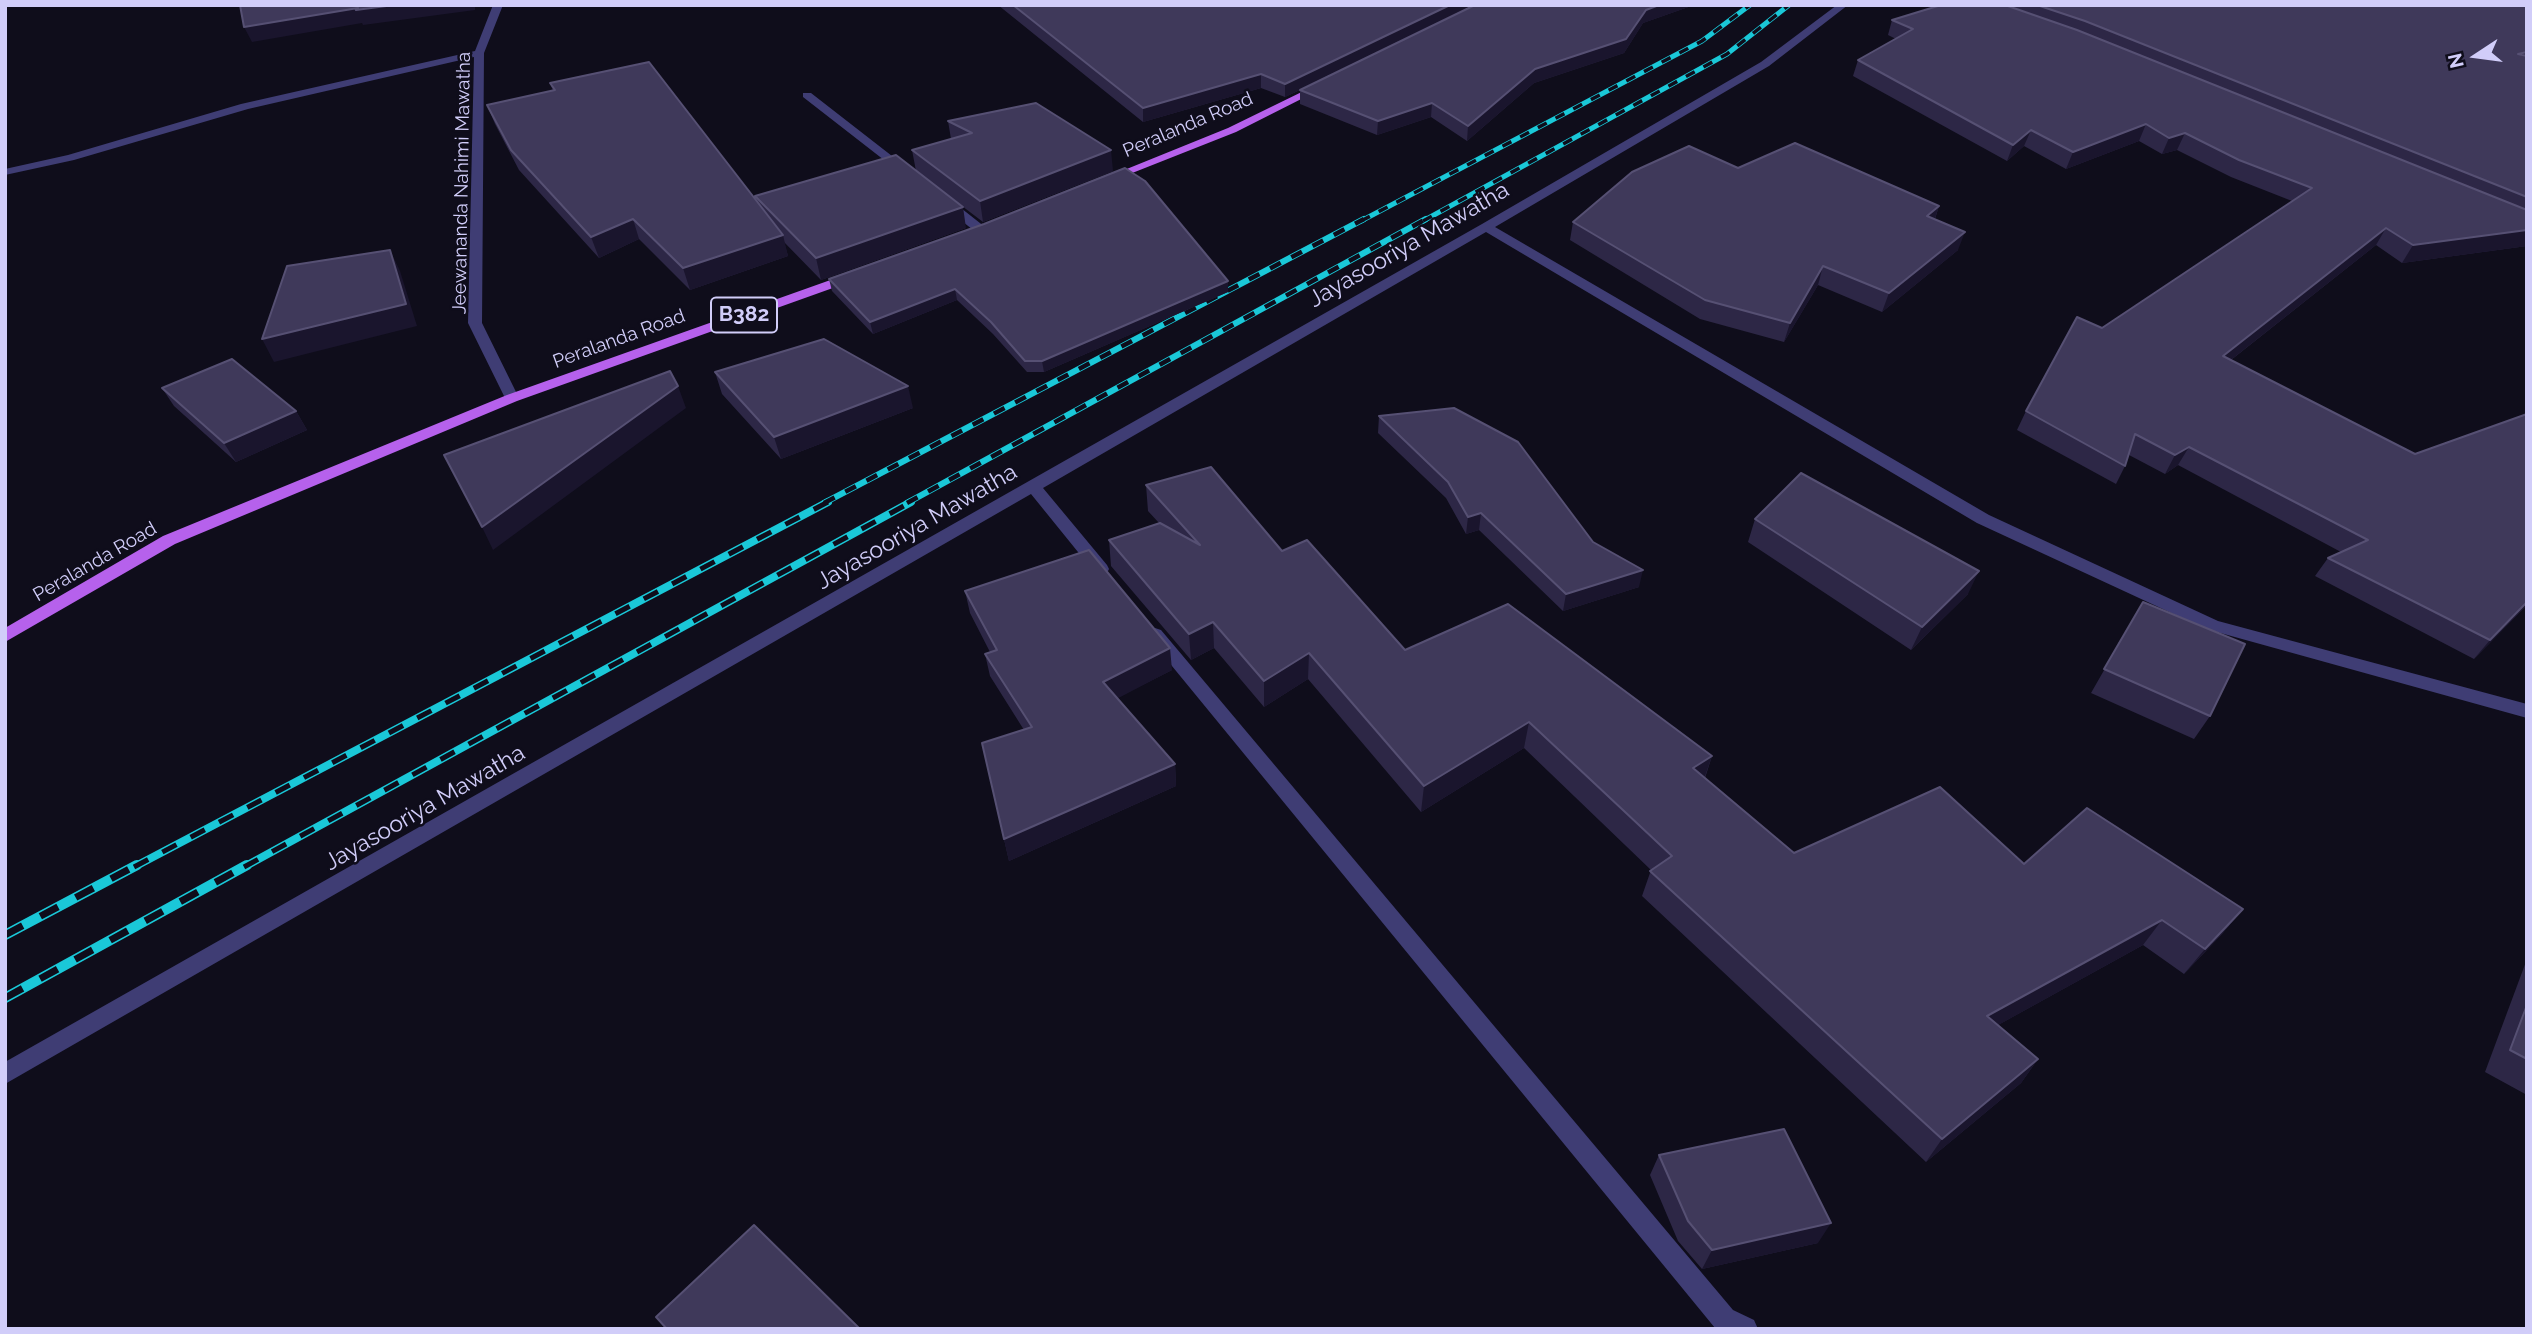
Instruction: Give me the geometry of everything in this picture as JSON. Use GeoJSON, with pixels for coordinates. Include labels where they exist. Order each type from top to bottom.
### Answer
{"type":"FeatureCollection","features":[{"type":"Feature","properties":{"kind":"main road","name":"Peralanda Road"},"geometry":{"type":"LineString","coordinates":[[1094,185],[1232,130],[1330,82]]}},
{"type":"Feature","properties":{"kind":"main road","name":"Peralanda Road"},"geometry":{"type":"LineString","coordinates":[[5,636],[169,540],[512,398],[863,272]]}},
{"type":"Feature","properties":{"kind":"street","name":"Jeewananda Nahimi Mawatha"},"geometry":{"type":"LineString","coordinates":[[498,5],[479,53],[475,323],[512,398]]}},
{"type":"Feature","properties":{"kind":"street","name":"Jayasooriya Mawatha"},"geometry":{"type":"LineString","coordinates":[[5,1074],[1486,227],[1765,64],[1843,5]]}},
{"type":"Feature","properties":{"kind":"street"},"geometry":{"type":"LineString","coordinates":[[5,172],[71,158],[245,106],[479,53]]}},
{"type":"Feature","properties":{"kind":"street"},"geometry":{"type":"LineString","coordinates":[[807,95],[916,180]]}},
{"type":"Feature","properties":{"kind":"street"},"geometry":{"type":"LineString","coordinates":[[937,196],[980,230]]}},
{"type":"Feature","properties":{"kind":"street"},"geometry":{"type":"LineString","coordinates":[[1486,227],[1983,519],[2212,625],[2527,711]]}},
{"type":"Feature","properties":{"kind":"street"},"geometry":{"type":"LineString","coordinates":[[1033,486],[1112,582]]}},
{"type":"Feature","properties":{"kind":"street"},"geometry":{"type":"LineString","coordinates":[[1139,614],[1724,1319],[1745,1329]]}},
{"type":"Feature","properties":{"kind":"building"},"geometry":{"type":"Polygon","coordinates":[[[240,5],[394,5],[356,10],[358,8],[244,27],[240,5]]]}},
{"type":"Feature","properties":{"kind":"building"},"geometry":{"type":"Polygon","coordinates":[[[1013,5],[1450,5],[1285,84],[1261,74],[1143,108],[1013,5]]]}},
{"type":"Feature","properties":{"kind":"building"},"geometry":{"type":"Polygon","coordinates":[[[1475,5],[1659,5],[1646,10],[1626,39],[1535,69],[1468,126],[1432,103],[1378,121],[1300,90],[1475,5]]]}},
{"type":"Feature","properties":{"kind":"building"},"geometry":{"type":"Polygon","coordinates":[[[1941,5],[2005,5],[2077,30],[2527,210],[2527,230],[2413,245],[2386,228],[2223,356],[2415,454],[2527,414],[2527,602],[2490,640],[2328,558],[2368,540],[2189,447],[2175,455],[2135,434],[2125,466],[2026,411],[2077,317],[2102,328],[2312,188],[2239,160],[2185,133],[2169,138],[2146,124],[2073,152],[2031,130],[2013,145],[1858,60],[1913,29],[1892,20],[1941,5]]]}},
{"type":"Feature","properties":{"kind":"building"},"geometry":{"type":"Polygon","coordinates":[[[2037,5],[2527,5],[2527,52],[2518,54],[2527,56],[2527,197],[2085,21],[2037,5]]]}},
{"type":"Feature","properties":{"kind":"building"},"geometry":{"type":"Polygon","coordinates":[[[649,62],[783,235],[683,268],[633,219],[591,237],[511,150],[487,105],[555,90],[550,83],[649,62]]]}},
{"type":"Feature","properties":{"kind":"building"},"geometry":{"type":"Polygon","coordinates":[[[1036,103],[1111,150],[980,201],[912,150],[972,133],[948,121],[1036,103]]]}},
{"type":"Feature","properties":{"kind":"building"},"geometry":{"type":"Polygon","coordinates":[[[1795,143],[1939,206],[1927,216],[1965,232],[1889,293],[1823,266],[1790,323],[1705,300],[1573,222],[1632,172],[1689,146],[1738,168],[1795,143]]]}},
{"type":"Feature","properties":{"kind":"building"},"geometry":{"type":"Polygon","coordinates":[[[896,155],[963,207],[816,258],[755,196],[896,155]]]}},
{"type":"Feature","properties":{"kind":"building"},"geometry":{"type":"Polygon","coordinates":[[[1125,168],[1145,181],[1228,281],[1042,361],[1025,361],[991,322],[955,289],[870,322],[829,279],[984,224],[1125,168]]]}},
{"type":"Feature","properties":{"kind":"building"},"geometry":{"type":"Polygon","coordinates":[[[390,250],[406,304],[262,339],[287,266],[390,250]]]}},
{"type":"Feature","properties":{"kind":"building"},"geometry":{"type":"Polygon","coordinates":[[[824,339],[908,386],[774,437],[715,372],[824,339]]]}},
{"type":"Feature","properties":{"kind":"building"},"geometry":{"type":"Polygon","coordinates":[[[232,359],[296,411],[224,443],[162,388],[232,359]]]}},
{"type":"Feature","properties":{"kind":"building"},"geometry":{"type":"Polygon","coordinates":[[[670,371],[678,386],[482,527],[444,455],[670,371]]]}},
{"type":"Feature","properties":{"kind":"building"},"geometry":{"type":"Polygon","coordinates":[[[1454,408],[1518,442],[1593,542],[1643,570],[1566,594],[1481,513],[1468,517],[1448,482],[1379,416],[1454,408]]]}},
{"type":"Feature","properties":{"kind":"building"},"geometry":{"type":"Polygon","coordinates":[[[1211,467],[1282,551],[1307,540],[1405,650],[1508,604],[1712,756],[1693,768],[1794,853],[1940,787],[2024,864],[2087,808],[2243,909],[2205,949],[2162,920],[1987,1016],[2038,1059],[1942,1139],[1650,871],[1672,856],[1529,722],[1424,786],[1309,653],[1264,681],[1213,622],[1189,634],[1109,540],[1160,523],[1200,545],[1146,485],[1211,467]]]}},
{"type":"Feature","properties":{"kind":"building"},"geometry":{"type":"Polygon","coordinates":[[[1801,473],[1979,571],[1922,627],[1755,519],[1801,473]]]}},
{"type":"Feature","properties":{"kind":"building"},"geometry":{"type":"Polygon","coordinates":[[[1089,550],[1170,648],[1103,682],[1175,764],[1004,839],[982,743],[1032,727],[985,654],[997,650],[965,591],[1089,550]]]}},
{"type":"Feature","properties":{"kind":"building"},"geometry":{"type":"Polygon","coordinates":[[[2143,602],[2245,644],[2210,716],[2104,669],[2143,602]]]}},
{"type":"Feature","properties":{"kind":"building"},"geometry":{"type":"Polygon","coordinates":[[[2527,1005],[2527,1059],[2510,1050],[2527,1005]]]}},
{"type":"Feature","properties":{"kind":"building"},"geometry":{"type":"Polygon","coordinates":[[[1784,1129],[1831,1223],[1712,1250],[1688,1221],[1659,1155],[1784,1129]]]}},
{"type":"Feature","properties":{"kind":"building"},"geometry":{"type":"Polygon","coordinates":[[[754,1225],[860,1329],[667,1329],[656,1317],[754,1225]]]}},
{"type":"Feature","properties":{"kind":"railway"},"geometry":{"type":"LineString","coordinates":[[1361,221],[1702,41],[1750,5]]}},
{"type":"Feature","properties":{"kind":"railway"},"geometry":{"type":"LineString","coordinates":[[1423,221],[1727,54],[1789,5]]}},
{"type":"Feature","properties":{"kind":"railway"},"geometry":{"type":"LineString","coordinates":[[824,503],[1364,219]]}},
{"type":"Feature","properties":{"kind":"railway"},"geometry":{"type":"LineString","coordinates":[[907,503],[1426,219]]}},
{"type":"Feature","properties":{"kind":"railway"},"geometry":{"type":"LineString","coordinates":[[134,867],[828,502]]}},
{"type":"Feature","properties":{"kind":"railway"},"geometry":{"type":"LineString","coordinates":[[244,867],[911,502]]}},
{"type":"Feature","properties":{"kind":"railway"},"geometry":{"type":"LineString","coordinates":[[5,935],[137,865]]}},
{"type":"Feature","properties":{"kind":"railway"},"geometry":{"type":"LineString","coordinates":[[5,998],[247,865]]}}]}
